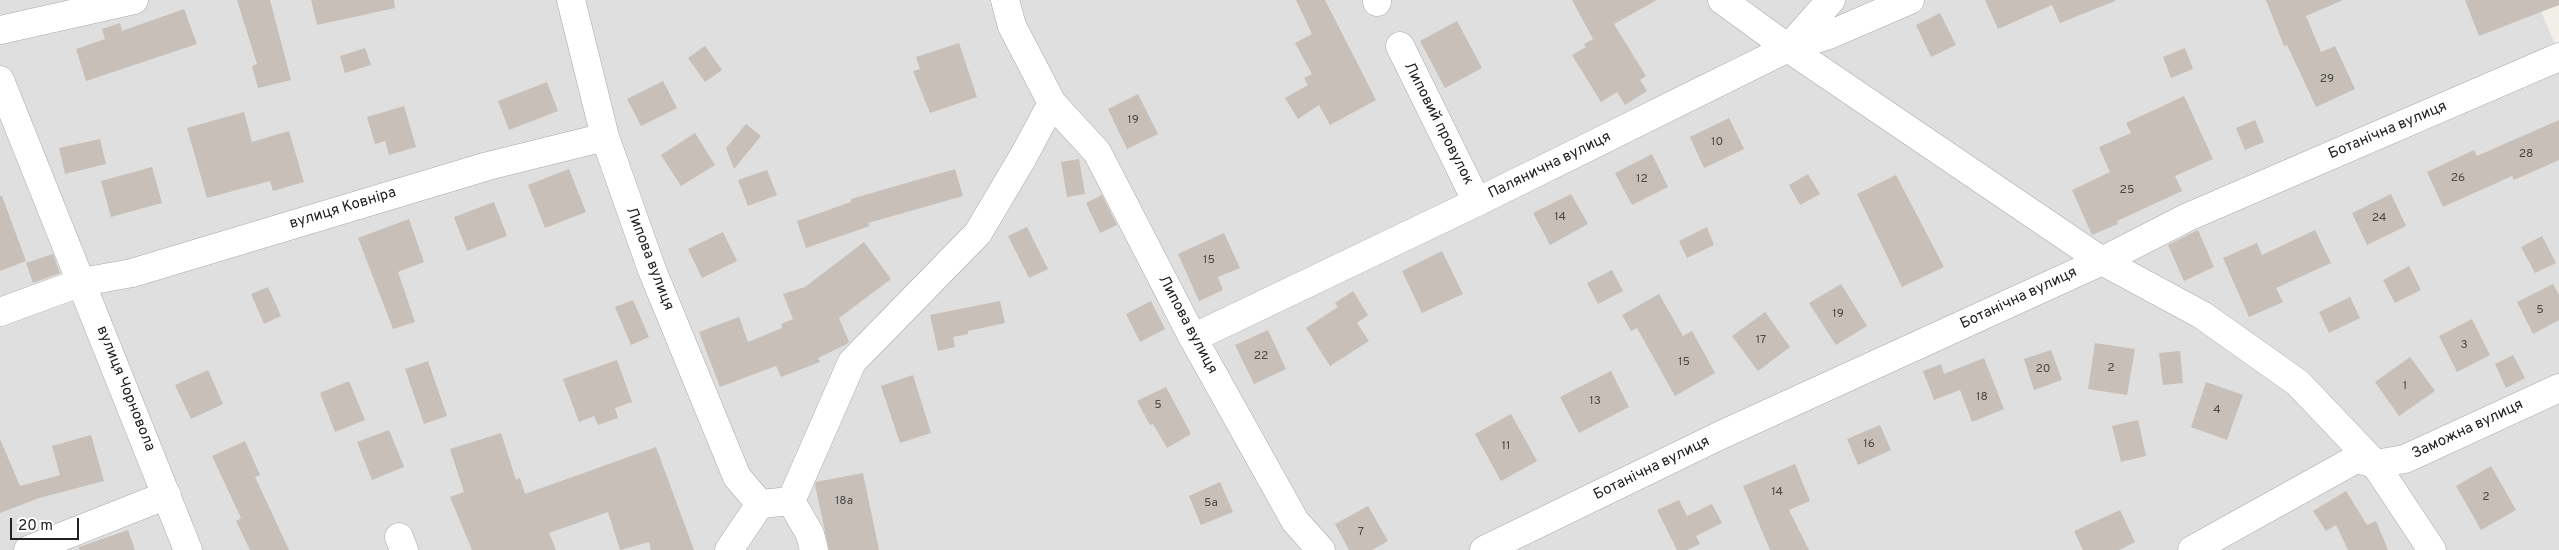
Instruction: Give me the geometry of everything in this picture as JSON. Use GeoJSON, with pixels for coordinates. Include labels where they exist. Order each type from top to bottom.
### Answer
{"type":"FeatureCollection","features":[{"type":"Feature","properties":{"kind":"street"},"geometry":{"type":"LineString","coordinates":[[0,30],[134,0]]}},
{"type":"Feature","properties":{"kind":"street","name":"Липова вулиця"},"geometry":{"type":"LineString","coordinates":[[571,0],[605,137],[652,270],[737,477],[760,504]]}},
{"type":"Feature","properties":{"kind":"street","name":"Липова вулиця"},"geometry":{"type":"LineString","coordinates":[[1005,0],[1012,26],[1052,103],[1097,152],[1193,338],[1295,521],[1321,550]]}},
{"type":"Feature","properties":{"kind":"street"},"geometry":{"type":"LineString","coordinates":[[1722,0],[1788,48],[2102,261],[2202,315],[2298,382],[2375,464],[2432,550]]}},
{"type":"Feature","properties":{"kind":"street"},"geometry":{"type":"LineString","coordinates":[[1788,48],[1831,0]]}},
{"type":"Feature","properties":{"kind":"street","name":"Палянична вулиця"},"geometry":{"type":"LineString","coordinates":[[1193,338],[1477,202],[1788,48],[1830,35],[1910,0]]}},
{"type":"Feature","properties":{"kind":"street","name":"Липовий провулок"},"geometry":{"type":"LineString","coordinates":[[1400,46],[1477,202]]}},
{"type":"Feature","properties":{"kind":"street","name":"Ботанічна вулиця"},"geometry":{"type":"LineString","coordinates":[[1484,550],[1721,435],[2102,261],[2188,217],[2559,57]]}},
{"type":"Feature","properties":{"kind":"street","name":"вулиця Чорновола"},"geometry":{"type":"LineString","coordinates":[[0,80],[188,550]]}},
{"type":"Feature","properties":{"kind":"street"},"geometry":{"type":"LineString","coordinates":[[790,501],[852,362],[978,233],[1024,157],[1052,103]]}},
{"type":"Feature","properties":{"kind":"street","name":"вулиця Ковніра"},"geometry":{"type":"LineString","coordinates":[[82,282],[132,273],[488,166],[605,137]]}},
{"type":"Feature","properties":{"kind":"street"},"geometry":{"type":"LineString","coordinates":[[0,312],[82,282]]}},
{"type":"Feature","properties":{"kind":"street","name":"Заможна вулиця"},"geometry":{"type":"LineString","coordinates":[[2192,550],[2356,459],[2375,464],[2405,459],[2559,388]]}},
{"type":"Feature","properties":{"kind":"street"},"geometry":{"type":"LineString","coordinates":[[28,550],[167,496]]}},
{"type":"Feature","properties":{"kind":"street"},"geometry":{"type":"LineString","coordinates":[[730,550],[760,504],[790,501]]}},
{"type":"Feature","properties":{"kind":"street"},"geometry":{"type":"LineString","coordinates":[[790,501],[810,534],[814,550]]}},
{"type":"Feature","properties":{"kind":"shaded area"},"geometry":{"type":"Polygon","coordinates":[[[0,0],[2536,0],[2559,53],[2559,550],[0,550],[0,0]]]}},
{"type":"Feature","properties":{"kind":"building"},"geometry":{"type":"Polygon","coordinates":[[[237,0],[270,0],[291,80],[258,88],[252,66],[257,64],[237,0]]]}},
{"type":"Feature","properties":{"kind":"building"},"geometry":{"type":"Polygon","coordinates":[[[311,0],[394,0],[395,8],[317,25],[311,0]]]}},
{"type":"Feature","properties":{"kind":"building"},"geometry":{"type":"Polygon","coordinates":[[[1296,0],[1325,0],[1376,100],[1330,125],[1319,105],[1298,119],[1285,98],[1308,85],[1304,78],[1312,74],[1295,43],[1312,34],[1296,0]]]}},
{"type":"Feature","properties":{"kind":"building"},"geometry":{"type":"Polygon","coordinates":[[[1572,0],[1657,0],[1614,24],[1646,76],[1640,80],[1647,91],[1625,105],[1617,92],[1601,102],[1572,55],[1586,47],[1584,44],[1593,39],[1572,0]]]}},
{"type":"Feature","properties":{"kind":"building"},"geometry":{"type":"Polygon","coordinates":[[[1985,0],[2115,1],[2060,23],[2052,5],[1998,29],[1985,0]]]}},
{"type":"Feature","properties":{"kind":"building"},"geometry":{"type":"Polygon","coordinates":[[[2266,0],[2343,0],[2306,16],[2321,52],[2335,46],[2355,89],[2316,107],[2287,45],[2284,46],[2266,0]]]}},
{"type":"Feature","properties":{"kind":"building"},"geometry":{"type":"Polygon","coordinates":[[[2465,0],[2559,0],[2559,5],[2479,36],[2465,0]]]}},
{"type":"Feature","properties":{"kind":"building"},"geometry":{"type":"Polygon","coordinates":[[[184,9],[197,44],[86,81],[76,49],[105,39],[102,29],[120,23],[122,31],[184,9]]]}},
{"type":"Feature","properties":{"kind":"building"},"geometry":{"type":"Polygon","coordinates":[[[1940,13],[1956,45],[1931,57],[1916,25],[1940,13]]]}},
{"type":"Feature","properties":{"kind":"building"},"geometry":{"type":"Polygon","coordinates":[[[1457,21],[1482,68],[1445,88],[1420,41],[1457,21]]]}},
{"type":"Feature","properties":{"kind":"building"},"geometry":{"type":"Polygon","coordinates":[[[959,43],[977,97],[930,113],[913,71],[920,69],[916,57],[959,43]]]}},
{"type":"Feature","properties":{"kind":"building"},"geometry":{"type":"Polygon","coordinates":[[[705,46],[722,70],[705,82],[688,58],[705,46]]]}},
{"type":"Feature","properties":{"kind":"building"},"geometry":{"type":"Polygon","coordinates":[[[365,48],[371,65],[345,73],[340,56],[365,48]]]}},
{"type":"Feature","properties":{"kind":"building"},"geometry":{"type":"Polygon","coordinates":[[[2185,48],[2193,69],[2171,78],[2163,57],[2185,48]]]}},
{"type":"Feature","properties":{"kind":"building"},"geometry":{"type":"Polygon","coordinates":[[[663,81],[677,108],[641,126],[627,99],[663,81]]]}},
{"type":"Feature","properties":{"kind":"building"},"geometry":{"type":"Polygon","coordinates":[[[547,82],[558,111],[509,130],[498,101],[547,82]]]}},
{"type":"Feature","properties":{"kind":"building"},"geometry":{"type":"Polygon","coordinates":[[[1138,94],[1158,134],[1127,149],[1108,109],[1138,94]]]}},
{"type":"Feature","properties":{"kind":"building"},"geometry":{"type":"Polygon","coordinates":[[[2184,96],[2213,159],[2175,176],[2182,191],[2117,221],[2118,224],[2092,235],[2072,190],[2110,172],[2099,147],[2131,133],[2126,123],[2184,96]]]}},
{"type":"Feature","properties":{"kind":"building"},"geometry":{"type":"Polygon","coordinates":[[[404,106],[416,147],[389,155],[385,141],[375,144],[367,117],[404,106]]]}},
{"type":"Feature","properties":{"kind":"building"},"geometry":{"type":"Polygon","coordinates":[[[244,112],[252,142],[289,131],[304,182],[273,191],[270,181],[207,198],[187,128],[244,112]]]}},
{"type":"Feature","properties":{"kind":"building"},"geometry":{"type":"Polygon","coordinates":[[[1729,118],[1744,149],[1704,168],[1690,137],[1729,118]]]}},
{"type":"Feature","properties":{"kind":"building"},"geometry":{"type":"Polygon","coordinates":[[[2255,120],[2264,142],[2245,150],[2236,128],[2255,120]]]}},
{"type":"Feature","properties":{"kind":"building"},"geometry":{"type":"Polygon","coordinates":[[[2559,120],[2559,160],[2514,180],[2512,176],[2443,207],[2427,172],[2474,150],[2477,156],[2559,120]]]}},
{"type":"Feature","properties":{"kind":"building"},"geometry":{"type":"Polygon","coordinates":[[[746,124],[761,136],[734,169],[726,148],[746,124]]]}},
{"type":"Feature","properties":{"kind":"building"},"geometry":{"type":"Polygon","coordinates":[[[695,133],[715,165],[681,186],[661,155],[695,133]]]}},
{"type":"Feature","properties":{"kind":"building"},"geometry":{"type":"Polygon","coordinates":[[[100,139],[106,164],[65,174],[59,148],[100,139]]]}},
{"type":"Feature","properties":{"kind":"building"},"geometry":{"type":"Polygon","coordinates":[[[1652,154],[1668,187],[1632,205],[1615,173],[1652,154]]]}},
{"type":"Feature","properties":{"kind":"building"},"geometry":{"type":"Polygon","coordinates":[[[1079,159],[1085,194],[1067,197],[1061,162],[1079,159]]]}},
{"type":"Feature","properties":{"kind":"building"},"geometry":{"type":"Polygon","coordinates":[[[152,167],[162,203],[111,217],[101,181],[152,167]]]}},
{"type":"Feature","properties":{"kind":"building"},"geometry":{"type":"Polygon","coordinates":[[[569,169],[586,212],[545,228],[528,185],[569,169]]]}},
{"type":"Feature","properties":{"kind":"building"},"geometry":{"type":"Polygon","coordinates":[[[955,169],[963,196],[868,223],[870,226],[806,248],[797,221],[851,202],[851,199],[955,169]]]}},
{"type":"Feature","properties":{"kind":"building"},"geometry":{"type":"Polygon","coordinates":[[[767,170],[777,195],[748,206],[738,180],[767,170]]]}},
{"type":"Feature","properties":{"kind":"building"},"geometry":{"type":"Polygon","coordinates":[[[1808,174],[1820,194],[1800,205],[1789,185],[1808,174]]]}},
{"type":"Feature","properties":{"kind":"building"},"geometry":{"type":"Polygon","coordinates":[[[1896,175],[1944,267],[1902,287],[1857,194],[1896,175]]]}},
{"type":"Feature","properties":{"kind":"building"},"geometry":{"type":"Polygon","coordinates":[[[1571,194],[1588,224],[1550,245],[1533,213],[1571,194]]]}},
{"type":"Feature","properties":{"kind":"building"},"geometry":{"type":"Polygon","coordinates":[[[2391,194],[2406,226],[2367,245],[2352,213],[2391,194]]]}},
{"type":"Feature","properties":{"kind":"building"},"geometry":{"type":"Polygon","coordinates":[[[1102,195],[1117,225],[1100,233],[1086,203],[1102,195]]]}},
{"type":"Feature","properties":{"kind":"building"},"geometry":{"type":"Polygon","coordinates":[[[0,196],[2,196],[26,261],[0,271],[0,196]]]}},
{"type":"Feature","properties":{"kind":"building"},"geometry":{"type":"Polygon","coordinates":[[[494,202],[507,236],[467,251],[454,217],[494,202]]]}},
{"type":"Feature","properties":{"kind":"building"},"geometry":{"type":"Polygon","coordinates":[[[409,219],[424,262],[398,272],[415,322],[393,329],[358,238],[409,219]]]}},
{"type":"Feature","properties":{"kind":"building"},"geometry":{"type":"Polygon","coordinates":[[[1027,227],[1048,269],[1029,278],[1008,236],[1027,227]]]}},
{"type":"Feature","properties":{"kind":"building"},"geometry":{"type":"Polygon","coordinates":[[[1707,227],[1714,245],[1687,258],[1679,241],[1707,227]]]}},
{"type":"Feature","properties":{"kind":"building"},"geometry":{"type":"Polygon","coordinates":[[[2198,230],[2214,267],[2184,281],[2168,245],[2198,230]]]}},
{"type":"Feature","properties":{"kind":"building"},"geometry":{"type":"Polygon","coordinates":[[[2315,230],[2331,263],[2276,288],[2283,302],[2249,317],[2223,258],[2257,243],[2262,255],[2315,230]]]}},
{"type":"Feature","properties":{"kind":"building"},"geometry":{"type":"Polygon","coordinates":[[[723,232],[737,261],[702,278],[688,249],[723,232]]]}},
{"type":"Feature","properties":{"kind":"building"},"geometry":{"type":"Polygon","coordinates":[[[1224,233],[1240,268],[1218,277],[1223,290],[1199,301],[1178,254],[1224,233]]]}},
{"type":"Feature","properties":{"kind":"building"},"geometry":{"type":"Polygon","coordinates":[[[2542,236],[2556,263],[2535,273],[2521,247],[2542,236]]]}},
{"type":"Feature","properties":{"kind":"building"},"geometry":{"type":"Polygon","coordinates":[[[864,242],[891,279],[839,318],[849,342],[818,358],[820,362],[781,377],[776,366],[720,387],[699,332],[739,317],[748,342],[782,328],[781,324],[793,319],[783,294],[805,287],[864,242]]]}},
{"type":"Feature","properties":{"kind":"building"},"geometry":{"type":"Polygon","coordinates":[[[1442,251],[1463,294],[1422,313],[1402,271],[1442,251]]]}},
{"type":"Feature","properties":{"kind":"building"},"geometry":{"type":"Polygon","coordinates":[[[53,254],[60,273],[33,283],[26,263],[53,254]]]}},
{"type":"Feature","properties":{"kind":"building"},"geometry":{"type":"Polygon","coordinates":[[[2409,266],[2421,290],[2395,303],[2383,280],[2409,266]]]}},
{"type":"Feature","properties":{"kind":"building"},"geometry":{"type":"Polygon","coordinates":[[[1612,270],[1623,291],[1598,304],[1587,283],[1612,270]]]}},
{"type":"Feature","properties":{"kind":"building"},"geometry":{"type":"Polygon","coordinates":[[[1841,284],[1867,326],[1836,345],[1809,303],[1841,284]]]}},
{"type":"Feature","properties":{"kind":"building"},"geometry":{"type":"Polygon","coordinates":[[[2553,284],[2559,295],[2559,320],[2533,334],[2517,302],[2553,284]]]}},
{"type":"Feature","properties":{"kind":"building"},"geometry":{"type":"Polygon","coordinates":[[[268,287],[281,316],[264,324],[251,294],[268,287]]]}},
{"type":"Feature","properties":{"kind":"building"},"geometry":{"type":"Polygon","coordinates":[[[1353,291],[1368,315],[1357,323],[1369,341],[1330,366],[1306,328],[1338,307],[1335,303],[1353,291]]]}},
{"type":"Feature","properties":{"kind":"building"},"geometry":{"type":"Polygon","coordinates":[[[1659,294],[1683,336],[1692,331],[1715,373],[1675,396],[1637,328],[1631,331],[1622,315],[1659,294]]]}},
{"type":"Feature","properties":{"kind":"building"},"geometry":{"type":"Polygon","coordinates":[[[2350,297],[2360,318],[2329,333],[2319,312],[2350,297]]]}},
{"type":"Feature","properties":{"kind":"building"},"geometry":{"type":"Polygon","coordinates":[[[633,300],[649,337],[631,345],[615,307],[633,300]]]}},
{"type":"Feature","properties":{"kind":"building"},"geometry":{"type":"Polygon","coordinates":[[[1000,301],[1005,323],[968,331],[968,334],[953,337],[955,347],[938,351],[930,315],[1000,301]]]}},
{"type":"Feature","properties":{"kind":"building"},"geometry":{"type":"Polygon","coordinates":[[[1151,301],[1165,329],[1140,342],[1126,314],[1151,301]]]}},
{"type":"Feature","properties":{"kind":"building"},"geometry":{"type":"Polygon","coordinates":[[[1765,312],[1790,347],[1758,371],[1732,336],[1765,312]]]}},
{"type":"Feature","properties":{"kind":"building"},"geometry":{"type":"Polygon","coordinates":[[[2472,319],[2490,355],[2457,372],[2439,336],[2472,319]]]}},
{"type":"Feature","properties":{"kind":"building"},"geometry":{"type":"Polygon","coordinates":[[[1268,330],[1286,369],[1254,384],[1235,345],[1268,330]]]}},
{"type":"Feature","properties":{"kind":"building"},"geometry":{"type":"Polygon","coordinates":[[[2095,343],[2135,349],[2127,395],[2088,389],[2095,343]]]}},
{"type":"Feature","properties":{"kind":"building"},"geometry":{"type":"Polygon","coordinates":[[[2051,350],[2062,380],[2034,390],[2024,359],[2051,350]]]}},
{"type":"Feature","properties":{"kind":"building"},"geometry":{"type":"Polygon","coordinates":[[[2180,351],[2183,383],[2163,385],[2159,353],[2180,351]]]}},
{"type":"Feature","properties":{"kind":"building"},"geometry":{"type":"Polygon","coordinates":[[[2513,355],[2525,378],[2506,388],[2495,364],[2513,355]]]}},
{"type":"Feature","properties":{"kind":"building"},"geometry":{"type":"Polygon","coordinates":[[[2410,357],[2435,391],[2399,416],[2375,382],[2410,357]]]}},
{"type":"Feature","properties":{"kind":"building"},"geometry":{"type":"Polygon","coordinates":[[[1984,358],[2004,409],[1972,422],[1960,390],[1934,400],[1923,371],[1941,364],[1944,374],[1984,358]]]}},
{"type":"Feature","properties":{"kind":"building"},"geometry":{"type":"Polygon","coordinates":[[[617,360],[632,402],[615,408],[618,418],[598,425],[594,416],[579,422],[563,379],[617,360]]]}},
{"type":"Feature","properties":{"kind":"building"},"geometry":{"type":"Polygon","coordinates":[[[428,361],[447,416],[424,424],[405,369],[428,361]]]}},
{"type":"Feature","properties":{"kind":"building"},"geometry":{"type":"Polygon","coordinates":[[[208,370],[223,404],[191,419],[175,385],[208,370]]]}},
{"type":"Feature","properties":{"kind":"building"},"geometry":{"type":"Polygon","coordinates":[[[1611,371],[1629,407],[1579,433],[1560,397],[1611,371]]]}},
{"type":"Feature","properties":{"kind":"building"},"geometry":{"type":"Polygon","coordinates":[[[913,375],[931,433],[900,443],[881,386],[913,375]]]}},
{"type":"Feature","properties":{"kind":"building"},"geometry":{"type":"Polygon","coordinates":[[[349,381],[365,420],[335,432],[320,393],[349,381]]]}},
{"type":"Feature","properties":{"kind":"building"},"geometry":{"type":"Polygon","coordinates":[[[2206,382],[2243,395],[2227,440],[2191,427],[2206,382]]]}},
{"type":"Feature","properties":{"kind":"building"},"geometry":{"type":"Polygon","coordinates":[[[1166,387],[1191,434],[1167,448],[1153,424],[1150,425],[1137,401],[1166,387]]]}},
{"type":"Feature","properties":{"kind":"building"},"geometry":{"type":"Polygon","coordinates":[[[1511,414],[1537,461],[1501,481],[1475,434],[1511,414]]]}},
{"type":"Feature","properties":{"kind":"building"},"geometry":{"type":"Polygon","coordinates":[[[2138,420],[2146,456],[2121,462],[2112,426],[2138,420]]]}},
{"type":"Feature","properties":{"kind":"building"},"geometry":{"type":"Polygon","coordinates":[[[1880,425],[1891,450],[1858,465],[1847,439],[1880,425]]]}},
{"type":"Feature","properties":{"kind":"building"},"geometry":{"type":"Polygon","coordinates":[[[389,430],[404,467],[372,480],[357,442],[389,430]]]}},
{"type":"Feature","properties":{"kind":"building"},"geometry":{"type":"Polygon","coordinates":[[[501,433],[516,480],[520,478],[525,494],[656,447],[694,550],[651,550],[649,542],[620,550],[608,512],[549,533],[556,550],[472,550],[450,497],[464,492],[450,449],[501,433]]]}},
{"type":"Feature","properties":{"kind":"building"},"geometry":{"type":"Polygon","coordinates":[[[91,435],[104,481],[39,498],[0,513],[0,439],[20,486],[60,475],[52,446],[91,435]]]}},
{"type":"Feature","properties":{"kind":"building"},"geometry":{"type":"Polygon","coordinates":[[[245,441],[260,475],[255,477],[289,550],[250,550],[236,521],[241,518],[212,456],[245,441]]]}},
{"type":"Feature","properties":{"kind":"building"},"geometry":{"type":"Polygon","coordinates":[[[1795,464],[1810,501],[1789,510],[1809,550],[1770,550],[1743,486],[1795,464]]]}},
{"type":"Feature","properties":{"kind":"building"},"geometry":{"type":"Polygon","coordinates":[[[2491,466],[2516,510],[2481,530],[2456,486],[2491,466]]]}},
{"type":"Feature","properties":{"kind":"building"},"geometry":{"type":"Polygon","coordinates":[[[863,473],[879,550],[829,550],[815,485],[816,482],[863,473]]]}},
{"type":"Feature","properties":{"kind":"building"},"geometry":{"type":"Polygon","coordinates":[[[1220,482],[1233,512],[1201,525],[1189,496],[1220,482]]]}},
{"type":"Feature","properties":{"kind":"building"},"geometry":{"type":"Polygon","coordinates":[[[2346,491],[2367,525],[2376,521],[2388,550],[2348,550],[2336,525],[2326,531],[2313,511],[2346,491]]]}},
{"type":"Feature","properties":{"kind":"building"},"geometry":{"type":"Polygon","coordinates":[[[1679,500],[1687,516],[1712,504],[1722,523],[1696,536],[1700,544],[1687,550],[1677,550],[1657,510],[1679,500]]]}},
{"type":"Feature","properties":{"kind":"building"},"geometry":{"type":"Polygon","coordinates":[[[1368,506],[1388,541],[1372,550],[1349,550],[1335,524],[1368,506]]]}},
{"type":"Feature","properties":{"kind":"building"},"geometry":{"type":"Polygon","coordinates":[[[2120,510],[2135,542],[2119,550],[2083,550],[2074,531],[2120,510]]]}},
{"type":"Feature","properties":{"kind":"building"},"geometry":{"type":"Polygon","coordinates":[[[128,530],[135,550],[79,550],[79,547],[128,530]]]}}]}
